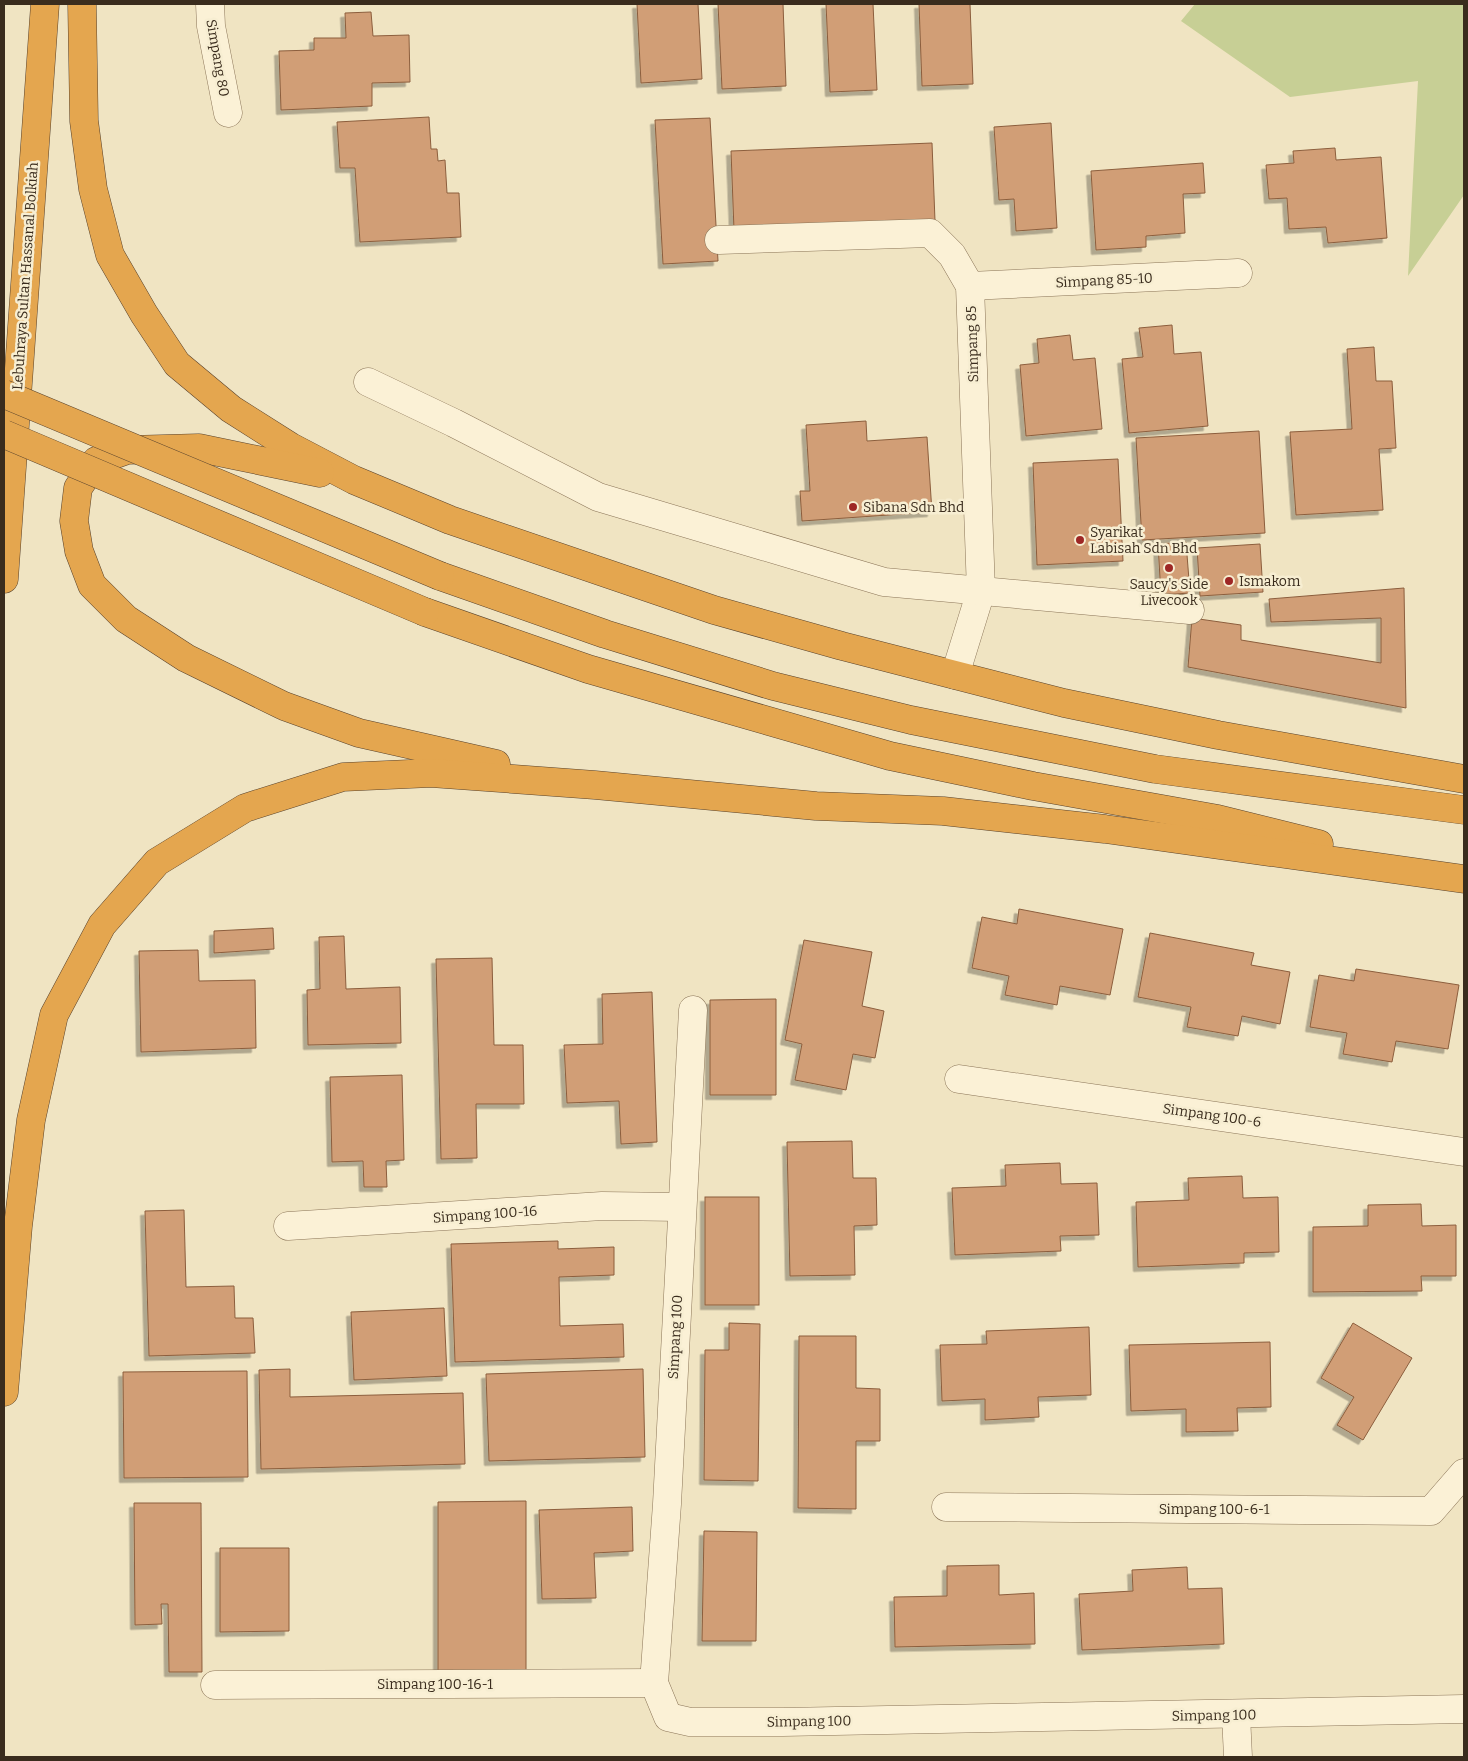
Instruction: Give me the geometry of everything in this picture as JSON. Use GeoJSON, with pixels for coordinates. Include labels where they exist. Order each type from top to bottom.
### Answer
{"type":"FeatureCollection","features":[{"type":"Feature","properties":{"kind":"highway","name":"Lebuhraya Sultan Hassanal Bolkiah"},"geometry":{"type":"LineString","coordinates":[[4,579],[45,4]]}},
{"type":"Feature","properties":{"kind":"highway"},"geometry":{"type":"LineString","coordinates":[[82,4],[84,121],[92,189],[110,255],[144,314],[177,364],[231,409],[291,447],[354,480],[459,523],[714,610],[842,646],[1064,703],[1180,727],[1464,780]]}},
{"type":"Feature","properties":{"kind":"highway"},"geometry":{"type":"LineString","coordinates":[[4,394],[102,437],[440,576],[605,634],[773,686],[911,720],[1156,769],[1464,810]]}},
{"type":"Feature","properties":{"kind":"highway"},"geometry":{"type":"LineString","coordinates":[[4,434],[425,612],[588,669],[890,756],[1033,786],[1218,819],[1437,874]]}},
{"type":"Feature","properties":{"kind":"highway"},"geometry":{"type":"LineString","coordinates":[[354,480],[200,448],[127,450],[96,461],[78,488],[74,521],[79,550],[92,585],[126,619],[186,658],[284,706],[359,733],[595,785]]}},
{"type":"Feature","properties":{"kind":"highway"},"geometry":{"type":"LineString","coordinates":[[4,1392],[18,1226],[32,1120],[54,1016],[102,925],[157,862],[245,808],[343,777],[431,773],[595,785],[816,806],[943,811],[1105,829],[1464,879]]}},
{"type":"Feature","properties":{"kind":"street","name":"Simpang 80"},"geometry":{"type":"LineString","coordinates":[[210,4],[211,26],[228,112]]}},
{"type":"Feature","properties":{"kind":"street","name":"Simpang 85"},"geometry":{"type":"LineString","coordinates":[[719,240],[930,233],[952,256],[970,286],[981,591],[955,675]]}},
{"type":"Feature","properties":{"kind":"street","name":"Simpang 85-10"},"geometry":{"type":"LineString","coordinates":[[970,286],[1238,273]]}},
{"type":"Feature","properties":{"kind":"street"},"geometry":{"type":"LineString","coordinates":[[368,382],[454,423],[598,497],[884,582],[1190,610]]}},
{"type":"Feature","properties":{"kind":"street","name":"Simpang 100"},"geometry":{"type":"LineString","coordinates":[[693,1010],[667,1504],[654,1683],[668,1717],[690,1722],[1236,1715],[1464,1709]]}},
{"type":"Feature","properties":{"kind":"street","name":"Simpang 100-6"},"geometry":{"type":"LineString","coordinates":[[959,1079],[1464,1152]]}},
{"type":"Feature","properties":{"kind":"street","name":"Simpang 100-16"},"geometry":{"type":"LineString","coordinates":[[288,1226],[602,1206],[682,1207]]}},
{"type":"Feature","properties":{"kind":"street","name":"Simpang 100-6-1"},"geometry":{"type":"LineString","coordinates":[[946,1507],[1431,1511],[1464,1473]]}},
{"type":"Feature","properties":{"kind":"street","name":"Simpang 100-16-1"},"geometry":{"type":"LineString","coordinates":[[215,1685],[654,1683]]}},
{"type":"Feature","properties":{"kind":"street"},"geometry":{"type":"LineString","coordinates":[[1236,1715],[1238,1757]]}},
{"type":"Feature","properties":{"kind":"green space"},"geometry":{"type":"Polygon","coordinates":[[[1195,4],[1464,4],[1464,195],[1408,276],[1418,81],[1290,97],[1181,21],[1195,4]]]}},
{"type":"Feature","properties":{"kind":"building"},"geometry":{"type":"Polygon","coordinates":[[[637,4],[698,4],[702,79],[641,83],[637,4]]]}},
{"type":"Feature","properties":{"kind":"building"},"geometry":{"type":"Polygon","coordinates":[[[718,4],[783,4],[786,86],[722,89],[718,4]]]}},
{"type":"Feature","properties":{"kind":"building"},"geometry":{"type":"Polygon","coordinates":[[[826,4],[873,4],[877,90],[830,92],[826,4]]]}},
{"type":"Feature","properties":{"kind":"building"},"geometry":{"type":"Polygon","coordinates":[[[919,4],[970,4],[973,84],[922,86],[919,4]]]}},
{"type":"Feature","properties":{"kind":"building"},"geometry":{"type":"Polygon","coordinates":[[[371,12],[373,36],[409,35],[410,82],[372,83],[372,106],[281,110],[279,51],[314,50],[314,38],[346,38],[345,13],[371,12]]]}},
{"type":"Feature","properties":{"kind":"building"},"geometry":{"type":"Polygon","coordinates":[[[429,117],[431,149],[437,149],[438,161],[445,160],[447,193],[459,193],[461,237],[360,242],[355,168],[340,168],[337,122],[429,117]]]}},
{"type":"Feature","properties":{"kind":"building"},"geometry":{"type":"Polygon","coordinates":[[[710,118],[718,261],[663,264],[655,120],[710,118]]]}},
{"type":"Feature","properties":{"kind":"building"},"geometry":{"type":"Polygon","coordinates":[[[1051,123],[1057,228],[1016,231],[1014,199],[999,200],[994,127],[1051,123]]]}},
{"type":"Feature","properties":{"kind":"building"},"geometry":{"type":"Polygon","coordinates":[[[932,143],[935,221],[734,230],[731,151],[932,143]]]}},
{"type":"Feature","properties":{"kind":"building"},"geometry":{"type":"Polygon","coordinates":[[[1335,148],[1336,160],[1381,157],[1387,238],[1328,243],[1326,227],[1289,229],[1287,198],[1269,199],[1266,165],[1294,163],[1293,151],[1335,148]]]}},
{"type":"Feature","properties":{"kind":"building"},"geometry":{"type":"Polygon","coordinates":[[[1203,163],[1205,193],[1183,194],[1185,233],[1146,236],[1146,247],[1096,250],[1091,171],[1203,163]]]}},
{"type":"Feature","properties":{"kind":"building"},"geometry":{"type":"Polygon","coordinates":[[[1172,325],[1174,354],[1201,352],[1208,426],[1129,433],[1122,359],[1143,357],[1139,328],[1172,325]]]}},
{"type":"Feature","properties":{"kind":"building"},"geometry":{"type":"Polygon","coordinates":[[[1070,335],[1073,360],[1095,358],[1102,429],[1026,436],[1020,365],[1039,363],[1037,339],[1070,335]]]}},
{"type":"Feature","properties":{"kind":"building"},"geometry":{"type":"Polygon","coordinates":[[[1374,347],[1376,381],[1392,381],[1396,448],[1379,449],[1383,510],[1296,515],[1290,432],[1352,429],[1347,349],[1374,347]]]}},
{"type":"Feature","properties":{"kind":"building"},"geometry":{"type":"Polygon","coordinates":[[[866,421],[867,441],[927,437],[932,512],[802,521],[800,491],[810,491],[806,425],[866,421]]]}},
{"type":"Feature","properties":{"kind":"building"},"geometry":{"type":"Polygon","coordinates":[[[1259,431],[1265,533],[1142,540],[1136,438],[1259,431]]]}},
{"type":"Feature","properties":{"kind":"building"},"geometry":{"type":"Polygon","coordinates":[[[1118,459],[1123,561],[1037,565],[1033,463],[1118,459]]]}},
{"type":"Feature","properties":{"kind":"building"},"geometry":{"type":"Polygon","coordinates":[[[1186,542],[1190,593],[1161,595],[1158,544],[1186,542]]]}},
{"type":"Feature","properties":{"kind":"building"},"geometry":{"type":"Polygon","coordinates":[[[1260,544],[1263,592],[1200,596],[1197,548],[1260,544]]]}},
{"type":"Feature","properties":{"kind":"building"},"geometry":{"type":"Polygon","coordinates":[[[1404,588],[1406,708],[1188,667],[1192,618],[1241,625],[1241,640],[1381,663],[1381,618],[1271,622],[1269,599],[1404,588]]]}},
{"type":"Feature","properties":{"kind":"building"},"geometry":{"type":"Polygon","coordinates":[[[1019,909],[1123,929],[1110,995],[1060,986],[1057,1005],[1005,995],[1009,976],[972,968],[982,917],[1017,924],[1019,909]]]}},
{"type":"Feature","properties":{"kind":"building"},"geometry":{"type":"Polygon","coordinates":[[[273,928],[274,949],[214,953],[214,931],[273,928]]]}},
{"type":"Feature","properties":{"kind":"building"},"geometry":{"type":"Polygon","coordinates":[[[1150,933],[1254,953],[1251,965],[1290,972],[1280,1024],[1242,1016],[1238,1036],[1187,1027],[1191,1007],[1138,997],[1150,933]]]}},
{"type":"Feature","properties":{"kind":"building"},"geometry":{"type":"Polygon","coordinates":[[[344,936],[346,989],[400,987],[401,1043],[308,1045],[307,990],[320,989],[319,937],[344,936]]]}},
{"type":"Feature","properties":{"kind":"building"},"geometry":{"type":"Polygon","coordinates":[[[804,940],[872,952],[862,1006],[884,1011],[875,1058],[853,1054],[846,1090],[795,1080],[802,1044],[785,1040],[804,940]]]}},
{"type":"Feature","properties":{"kind":"building"},"geometry":{"type":"Polygon","coordinates":[[[198,950],[199,981],[255,980],[256,1048],[141,1052],[139,951],[198,950]]]}},
{"type":"Feature","properties":{"kind":"building"},"geometry":{"type":"Polygon","coordinates":[[[492,958],[494,1045],[523,1045],[524,1104],[476,1104],[477,1158],[441,1159],[436,959],[492,958]]]}},
{"type":"Feature","properties":{"kind":"building"},"geometry":{"type":"Polygon","coordinates":[[[1356,969],[1459,985],[1448,1049],[1396,1041],[1392,1062],[1343,1054],[1347,1033],[1310,1027],[1319,975],[1354,981],[1356,969]]]}},
{"type":"Feature","properties":{"kind":"building"},"geometry":{"type":"Polygon","coordinates":[[[652,992],[657,1142],[621,1144],[619,1101],[567,1103],[564,1045],[603,1044],[602,994],[652,992]]]}},
{"type":"Feature","properties":{"kind":"building"},"geometry":{"type":"Polygon","coordinates":[[[776,999],[776,1095],[710,1095],[710,1000],[776,999]]]}},
{"type":"Feature","properties":{"kind":"building"},"geometry":{"type":"Polygon","coordinates":[[[402,1075],[404,1160],[386,1161],[387,1187],[364,1187],[363,1161],[332,1162],[330,1077],[402,1075]]]}},
{"type":"Feature","properties":{"kind":"building"},"geometry":{"type":"Polygon","coordinates":[[[852,1141],[853,1178],[876,1178],[877,1225],[854,1226],[855,1275],[790,1276],[787,1142],[852,1141]]]}},
{"type":"Feature","properties":{"kind":"building"},"geometry":{"type":"Polygon","coordinates":[[[1060,1163],[1061,1184],[1097,1183],[1099,1235],[1060,1236],[1061,1251],[955,1255],[952,1188],[1006,1186],[1005,1165],[1060,1163]]]}},
{"type":"Feature","properties":{"kind":"building"},"geometry":{"type":"Polygon","coordinates":[[[1242,1176],[1243,1198],[1278,1197],[1279,1252],[1244,1253],[1244,1263],[1138,1267],[1136,1202],[1189,1200],[1188,1178],[1242,1176]]]}},
{"type":"Feature","properties":{"kind":"building"},"geometry":{"type":"Polygon","coordinates":[[[705,1197],[759,1197],[759,1305],[705,1305],[705,1197]]]}},
{"type":"Feature","properties":{"kind":"building"},"geometry":{"type":"Polygon","coordinates":[[[1421,1204],[1422,1226],[1456,1225],[1456,1276],[1421,1276],[1422,1291],[1313,1292],[1313,1227],[1368,1226],[1368,1205],[1421,1204]]]}},
{"type":"Feature","properties":{"kind":"building"},"geometry":{"type":"Polygon","coordinates":[[[184,1210],[186,1287],[234,1286],[235,1318],[253,1318],[255,1353],[149,1356],[145,1211],[184,1210]]]}},
{"type":"Feature","properties":{"kind":"building"},"geometry":{"type":"Polygon","coordinates":[[[558,1241],[558,1249],[614,1247],[614,1275],[559,1277],[560,1326],[623,1324],[624,1357],[455,1362],[451,1244],[558,1241]]]}},
{"type":"Feature","properties":{"kind":"building"},"geometry":{"type":"Polygon","coordinates":[[[444,1308],[447,1376],[354,1380],[351,1312],[444,1308]]]}},
{"type":"Feature","properties":{"kind":"building"},"geometry":{"type":"Polygon","coordinates":[[[729,1323],[760,1324],[758,1481],[704,1480],[705,1350],[729,1350],[729,1323]]]}},
{"type":"Feature","properties":{"kind":"building"},"geometry":{"type":"Polygon","coordinates":[[[1353,1323],[1412,1358],[1363,1440],[1337,1425],[1354,1397],[1321,1378],[1353,1323]]]}},
{"type":"Feature","properties":{"kind":"building"},"geometry":{"type":"Polygon","coordinates":[[[1089,1327],[1091,1395],[1038,1397],[1039,1417],[985,1420],[985,1399],[942,1401],[940,1345],[987,1344],[986,1331],[1089,1327]]]}},
{"type":"Feature","properties":{"kind":"building"},"geometry":{"type":"Polygon","coordinates":[[[799,1336],[856,1336],[856,1388],[880,1389],[880,1441],[856,1441],[856,1509],[798,1508],[799,1336]]]}},
{"type":"Feature","properties":{"kind":"building"},"geometry":{"type":"Polygon","coordinates":[[[1270,1342],[1271,1407],[1237,1408],[1238,1431],[1186,1432],[1186,1409],[1131,1411],[1129,1345],[1270,1342]]]}},
{"type":"Feature","properties":{"kind":"building"},"geometry":{"type":"Polygon","coordinates":[[[290,1369],[290,1397],[463,1393],[465,1464],[261,1469],[259,1370],[290,1369]]]}},
{"type":"Feature","properties":{"kind":"building"},"geometry":{"type":"Polygon","coordinates":[[[643,1369],[645,1457],[489,1461],[486,1374],[643,1369]]]}},
{"type":"Feature","properties":{"kind":"building"},"geometry":{"type":"Polygon","coordinates":[[[247,1371],[248,1477],[124,1478],[123,1372],[247,1371]]]}},
{"type":"Feature","properties":{"kind":"building"},"geometry":{"type":"Polygon","coordinates":[[[526,1501],[526,1681],[438,1681],[438,1502],[526,1501]]]}},
{"type":"Feature","properties":{"kind":"building"},"geometry":{"type":"Polygon","coordinates":[[[134,1503],[201,1503],[202,1672],[169,1672],[168,1604],[161,1604],[162,1624],[135,1625],[134,1503]]]}},
{"type":"Feature","properties":{"kind":"building"},"geometry":{"type":"Polygon","coordinates":[[[632,1507],[633,1551],[594,1553],[596,1598],[542,1599],[539,1510],[632,1507]]]}},
{"type":"Feature","properties":{"kind":"building"},"geometry":{"type":"Polygon","coordinates":[[[704,1531],[757,1532],[756,1641],[702,1641],[704,1531]]]}},
{"type":"Feature","properties":{"kind":"building"},"geometry":{"type":"Polygon","coordinates":[[[220,1548],[289,1548],[289,1631],[220,1632],[220,1548]]]}},
{"type":"Feature","properties":{"kind":"building"},"geometry":{"type":"Polygon","coordinates":[[[999,1565],[999,1595],[1034,1593],[1035,1644],[895,1647],[894,1597],[947,1596],[947,1566],[999,1565]]]}},
{"type":"Feature","properties":{"kind":"building"},"geometry":{"type":"Polygon","coordinates":[[[1187,1567],[1188,1589],[1222,1588],[1224,1644],[1082,1650],[1079,1594],[1133,1591],[1132,1570],[1187,1567]]]}},
{"type":"Feature","properties":{"kind":"place","name":"Sibana Sdn Bhd"},"geometry":{"type":"Point","coordinates":[853,507]}},
{"type":"Feature","properties":{"kind":"place","name":"Syarikat Labisah Sdn Bhd"},"geometry":{"type":"Point","coordinates":[1080,540]}},
{"type":"Feature","properties":{"kind":"place","name":"Saucy's Side Livecook"},"geometry":{"type":"Point","coordinates":[1169,568]}},
{"type":"Feature","properties":{"kind":"place","name":"Ismakom"},"geometry":{"type":"Point","coordinates":[1229,581]}}]}
